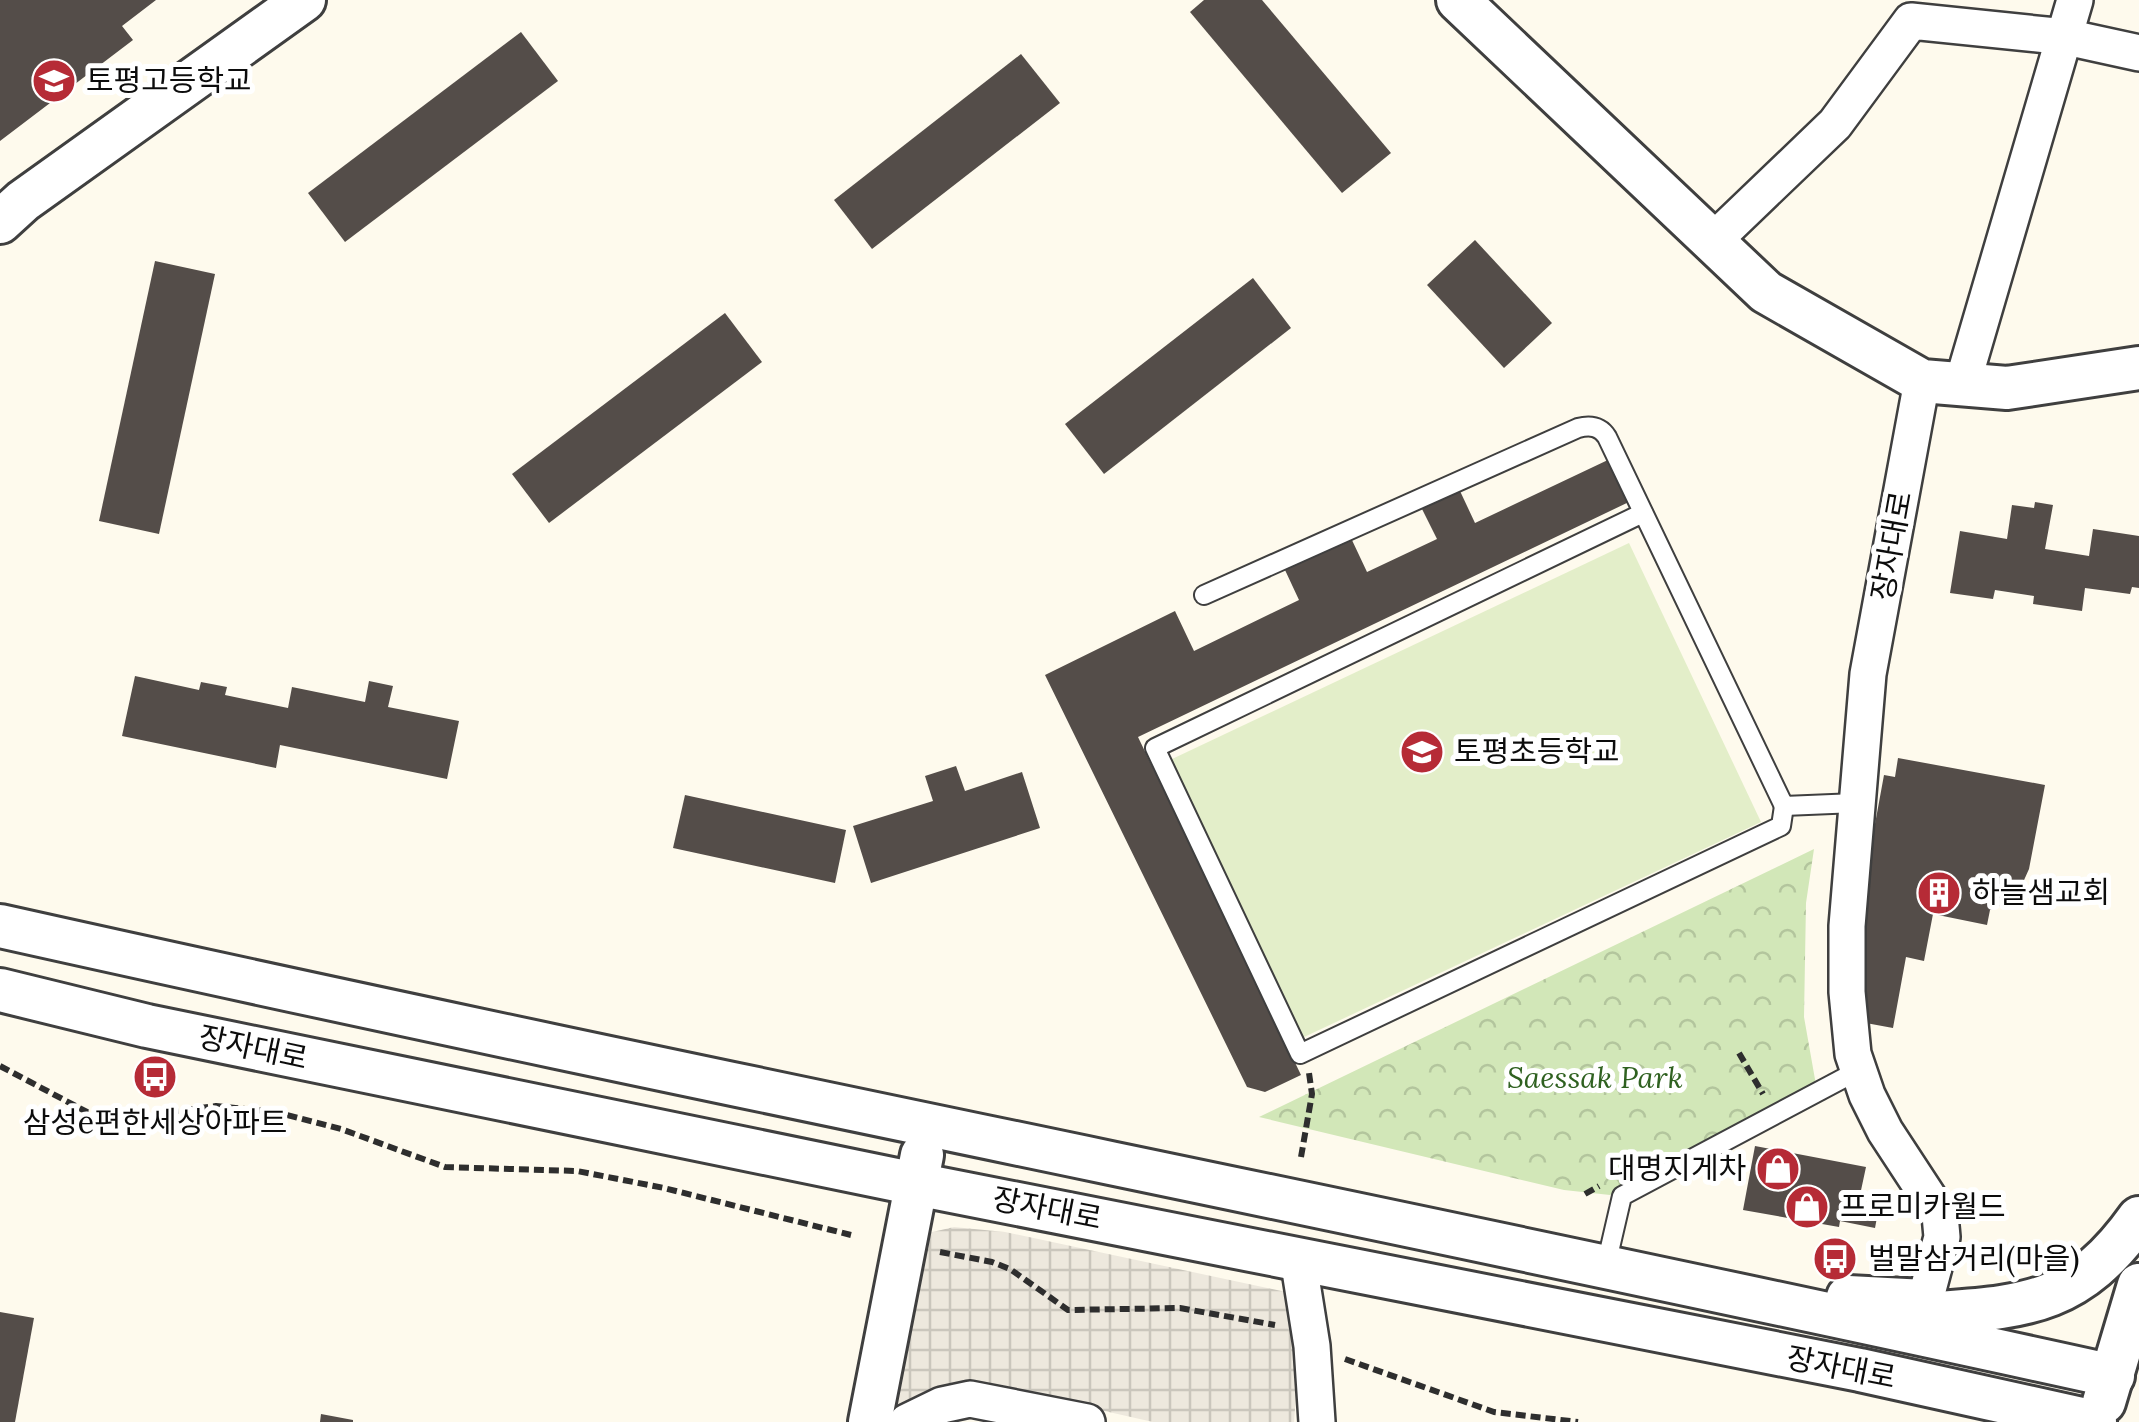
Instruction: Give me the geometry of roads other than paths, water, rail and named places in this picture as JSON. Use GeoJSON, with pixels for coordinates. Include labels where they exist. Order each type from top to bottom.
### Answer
{"type":"FeatureCollection","features":[{"type":"Feature","properties":{"kind":"street","name":"장자대로"},"geometry":{"type":"LineString","coordinates":[[1925,1301],[1942,1237],[1940,1215],[1877,1117],[1853,1054],[1847,992],[1847,926],[1868,674],[1942,383],[2066,37],[2075,0]]}},
{"type":"Feature","properties":{"kind":"street"},"geometry":{"type":"LineString","coordinates":[[1473,5],[1766,292],[1942,383],[2007,388],[2139,368]]}},
{"type":"Feature","properties":{"kind":"street"},"geometry":{"type":"LineString","coordinates":[[0,222],[23,201],[282,11]]}},
{"type":"Feature","properties":{"kind":"street"},"geometry":{"type":"LineString","coordinates":[[1713,240],[1836,124],[1912,21],[2066,37],[2139,53]]}},
{"type":"Feature","properties":{"kind":"street","name":"장자대로"},"geometry":{"type":"LineString","coordinates":[[0,926],[419,1020],[1606,1265],[2113,1376]]}},
{"type":"Feature","properties":{"kind":"street","name":"장자대로"},"geometry":{"type":"LineString","coordinates":[[0,990],[147,1026],[916,1184],[1860,1370],[2096,1422]]}},
{"type":"Feature","properties":{"kind":"street"},"geometry":{"type":"LineString","coordinates":[[929,1126],[916,1184],[888,1421],[970,1400],[1087,1422]]}},
{"type":"Feature","properties":{"kind":"street"},"geometry":{"type":"LineString","coordinates":[[1925,1301],[1914,1314],[2002,1308],[2062,1292],[2087,1277],[2124,1240],[2139,1218]]}},
{"type":"Feature","properties":{"kind":"street"},"geometry":{"type":"LineString","coordinates":[[1298,1258],[1312,1346],[1317,1422]]}},
{"type":"Feature","properties":{"kind":"street"},"geometry":{"type":"LineString","coordinates":[[2096,1422],[2139,1285]]}},
{"type":"Feature","properties":{"kind":"street"},"geometry":{"type":"LineString","coordinates":[[1722,1290],[1925,1301]]}},
{"type":"Feature","properties":{"kind":"street"},"geometry":{"type":"LineString","coordinates":[[1860,1370],[1961,1422]]}},
{"type":"Feature","properties":{"kind":"lane"},"geometry":{"type":"LineString","coordinates":[[1204,595],[1587,426],[1604,431],[1784,806],[1781,826],[1300,1054],[1151,740],[1643,514]]}},
{"type":"Feature","properties":{"kind":"lane"},"geometry":{"type":"LineString","coordinates":[[1784,806],[1856,802]]}},
{"type":"Feature","properties":{"kind":"lane"},"geometry":{"type":"LineString","coordinates":[[1606,1265],[1622,1196],[1859,1070]]}},
{"type":"Feature","properties":{"kind":"place","name":"토평고등학교"},"geometry":{"type":"Point","coordinates":[54,81]}},
{"type":"Feature","properties":{"kind":"place","name":"토평초등학교"},"geometry":{"type":"Point","coordinates":[1422,752]}},
{"type":"Feature","properties":{"kind":"place","name":"하늘샘교회"},"geometry":{"type":"Point","coordinates":[1939,893]}},
{"type":"Feature","properties":{"kind":"place","name":"삼성e편한세상아파트"},"geometry":{"type":"Point","coordinates":[155,1077]}},
{"type":"Feature","properties":{"kind":"place","name":"대명지게차"},"geometry":{"type":"Point","coordinates":[1778,1169]}},
{"type":"Feature","properties":{"kind":"place","name":"프로미카월드"},"geometry":{"type":"Point","coordinates":[1807,1207]}},
{"type":"Feature","properties":{"kind":"place","name":"벌말삼거리(마을)"},"geometry":{"type":"Point","coordinates":[1835,1259]}},
{"type":"Feature","properties":{"kind":"park label","name":"Saessak Park"},"geometry":{"type":"Point","coordinates":[1595,1078]}}]}
